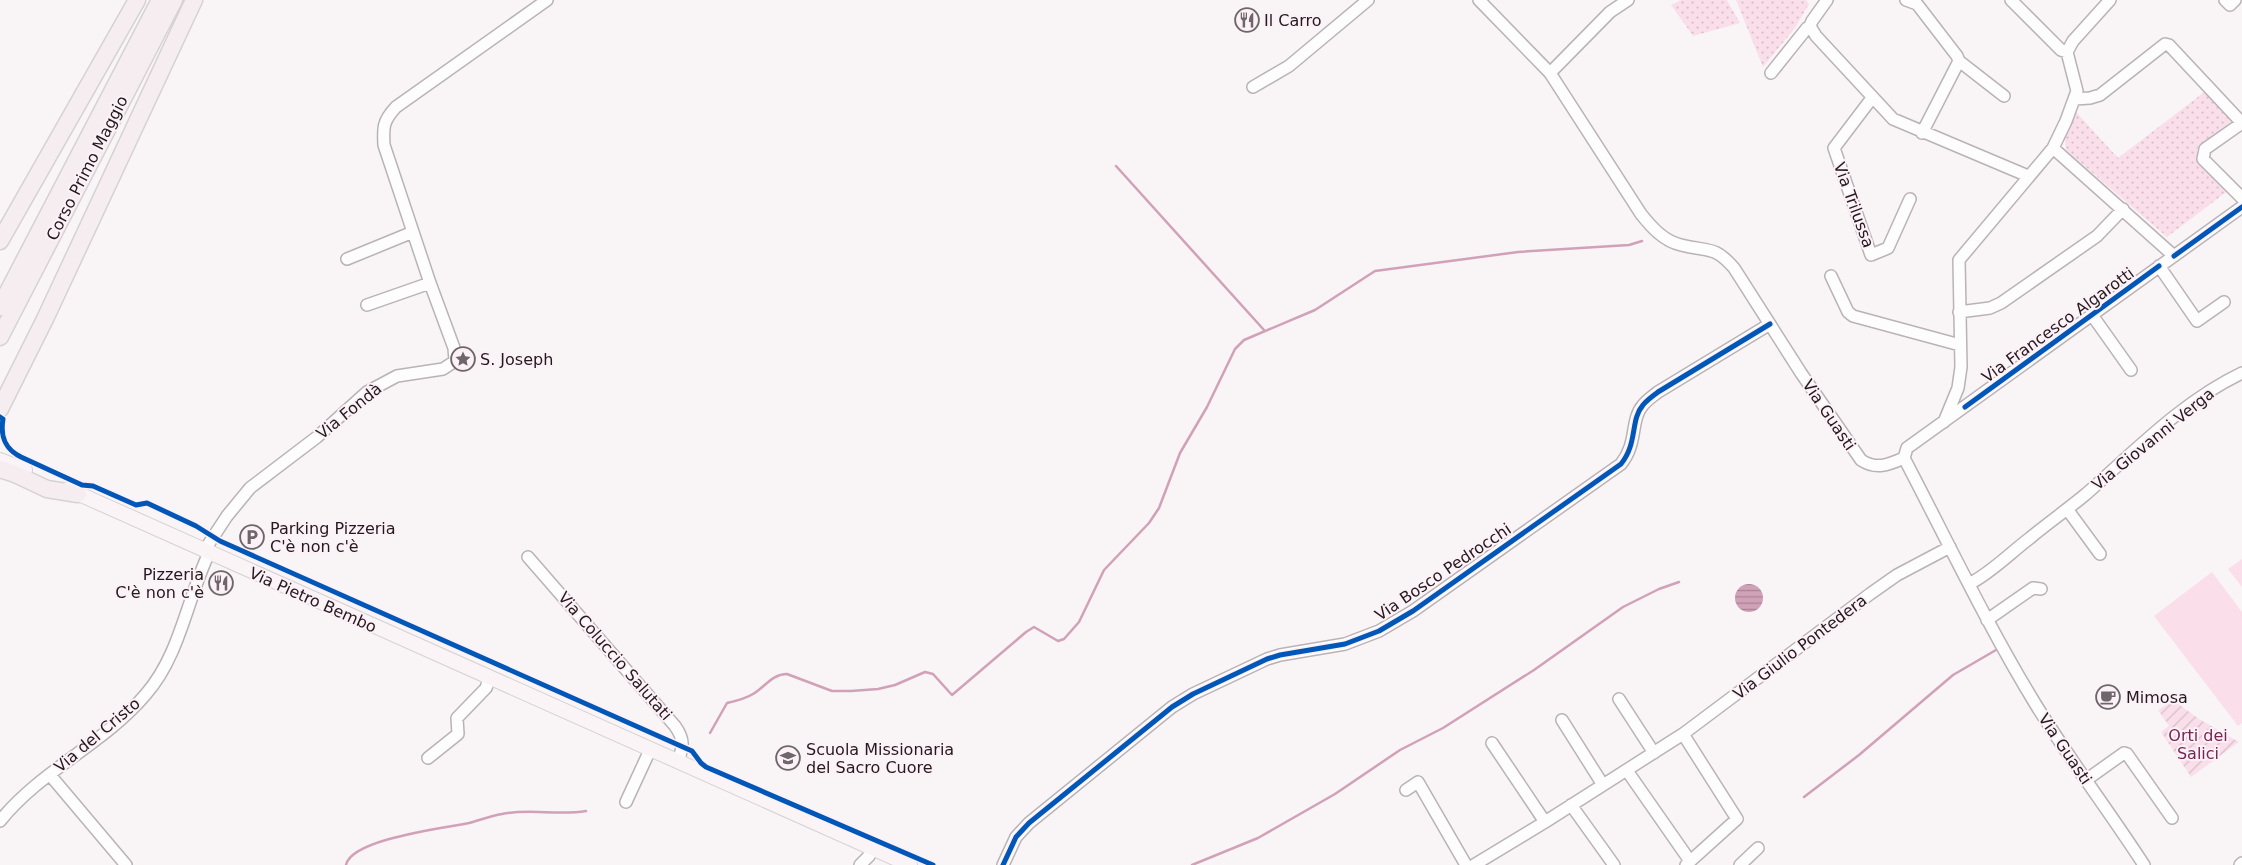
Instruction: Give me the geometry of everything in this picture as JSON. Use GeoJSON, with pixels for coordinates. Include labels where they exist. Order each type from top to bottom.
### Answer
{"type":"FeatureCollection","features":[{"type":"Feature","properties":{"kind":"highway"},"geometry":{"type":"LineString","coordinates":[[0,241],[137,0]]}},
{"type":"Feature","properties":{"kind":"highway","name":"Corso Primo Maggio"},"geometry":{"type":"LineString","coordinates":[[0,337],[51,225],[160,0]]}},
{"type":"Feature","properties":{"kind":"highway","name":"Corso Primo Maggio"},"geometry":{"type":"LineString","coordinates":[[0,308],[51,225],[174,0]]}},
{"type":"Feature","properties":{"kind":"highway"},"geometry":{"type":"LineString","coordinates":[[0,409],[45,319],[194,0]]}},
{"type":"Feature","properties":{"kind":"highway"},"geometry":{"type":"LineString","coordinates":[[0,469],[47,488],[78,494]]}},
{"type":"Feature","properties":{"kind":"main road","name":"Via Pietro Bembo"},"geometry":{"type":"LineString","coordinates":[[0,460],[910,865]]}},
{"type":"Feature","properties":{"kind":"street","name":"Via Fondà"},"geometry":{"type":"LineString","coordinates":[[206,552],[227,516],[250,488],[317,437],[367,392],[397,376],[443,369],[455,361],[454,348],[384,145],[383,130],[386,117],[396,107],[547,0]]}},
{"type":"Feature","properties":{"kind":"street"},"geometry":{"type":"LineString","coordinates":[[1253,87],[1289,66],[1368,0]]}},
{"type":"Feature","properties":{"kind":"street","name":"Via Guasti"},"geometry":{"type":"LineString","coordinates":[[1480,0],[1550,73],[1654,230],[1680,245],[1713,251],[1723,255],[1734,268],[1861,460],[1867,465],[1879,467],[1904,458],[1987,620],[2036,705],[2144,865]]}},
{"type":"Feature","properties":{"kind":"street"},"geometry":{"type":"LineString","coordinates":[[1550,73],[1610,12],[1628,0]]}},
{"type":"Feature","properties":{"kind":"street"},"geometry":{"type":"LineString","coordinates":[[1771,74],[1810,26],[1827,0]]}},
{"type":"Feature","properties":{"kind":"street"},"geometry":{"type":"LineString","coordinates":[[1906,0],[1917,4],[1957,56],[1959,62],[2004,96]]}},
{"type":"Feature","properties":{"kind":"street"},"geometry":{"type":"LineString","coordinates":[[2011,0],[2060,50],[2067,52]]}},
{"type":"Feature","properties":{"kind":"street"},"geometry":{"type":"LineString","coordinates":[[1944,422],[1958,388],[1961,367],[1959,260],[2053,148],[2076,99],[2076,83],[2067,52],[2074,41],[2110,0]]}},
{"type":"Feature","properties":{"kind":"street"},"geometry":{"type":"LineString","coordinates":[[2225,0],[2230,5],[2235,0]]}},
{"type":"Feature","properties":{"kind":"street"},"geometry":{"type":"LineString","coordinates":[[1810,26],[1816,36],[1893,119],[1922,133],[2028,176]]}},
{"type":"Feature","properties":{"kind":"street"},"geometry":{"type":"LineString","coordinates":[[2076,99],[2096,96],[2166,44],[2169,45],[2242,123],[2205,150],[2203,159],[2242,198]]}},
{"type":"Feature","properties":{"kind":"street"},"geometry":{"type":"LineString","coordinates":[[1922,133],[1959,62]]}},
{"type":"Feature","properties":{"kind":"street"},"geometry":{"type":"LineString","coordinates":[[2076,83],[2090,94],[2096,96]]}},
{"type":"Feature","properties":{"kind":"street","name":"Via Trilussa"},"geometry":{"type":"LineString","coordinates":[[1872,98],[1834,148],[1871,255],[1888,248],[1910,199]]}},
{"type":"Feature","properties":{"kind":"street"},"geometry":{"type":"LineString","coordinates":[[2053,148],[2174,256]]}},
{"type":"Feature","properties":{"kind":"street","name":"Via Francesco Algarotti"},"geometry":{"type":"LineString","coordinates":[[1904,458],[1906,448],[2242,207]]}},
{"type":"Feature","properties":{"kind":"street"},"geometry":{"type":"LineString","coordinates":[[1959,312],[1990,308],[2001,303],[2097,236],[2123,209]]}},
{"type":"Feature","properties":{"kind":"street"},"geometry":{"type":"LineString","coordinates":[[347,259],[413,232]]}},
{"type":"Feature","properties":{"kind":"street"},"geometry":{"type":"LineString","coordinates":[[2159,266],[2197,322],[2224,302]]}},
{"type":"Feature","properties":{"kind":"street"},"geometry":{"type":"LineString","coordinates":[[1831,276],[1848,312],[1853,316],[1960,344]]}},
{"type":"Feature","properties":{"kind":"street"},"geometry":{"type":"LineString","coordinates":[[367,306],[430,283]]}},
{"type":"Feature","properties":{"kind":"street","name":"Via Francesco Algarotti"},"geometry":{"type":"LineString","coordinates":[[2092,316],[2131,370]]}},
{"type":"Feature","properties":{"kind":"street","name":"Via Bosco Pedrocchi"},"geometry":{"type":"LineString","coordinates":[[1003,865],[1016,837],[1029,823],[1172,707],[1193,694],[1267,659],[1345,644],[1379,630],[1413,611],[1622,464],[1629,454],[1636,418],[1642,405],[1658,392],[1770,324]]}},
{"type":"Feature","properties":{"kind":"street","name":"Via Giovanni Verga"},"geometry":{"type":"LineString","coordinates":[[1969,584],[1990,570],[2067,509],[2178,415],[2213,389],[2242,373]]}},
{"type":"Feature","properties":{"kind":"street"},"geometry":{"type":"LineString","coordinates":[[2067,509],[2100,554]]}},
{"type":"Feature","properties":{"kind":"street","name":"Via Giulio Pontedera"},"geometry":{"type":"LineString","coordinates":[[1474,865],[1683,734],[1870,594],[1896,576],[1950,547]]}},
{"type":"Feature","properties":{"kind":"street","name":"Via del Cristo"},"geometry":{"type":"LineString","coordinates":[[0,821],[28,791],[94,742],[146,694],[161,674],[171,655],[206,552]]}},
{"type":"Feature","properties":{"kind":"street","name":"Via Coluccio Salutati"},"geometry":{"type":"LineString","coordinates":[[528,557],[675,726],[682,736],[683,742],[678,762]]}},
{"type":"Feature","properties":{"kind":"street"},"geometry":{"type":"LineString","coordinates":[[1987,620],[2033,588],[2040,589]]}},
{"type":"Feature","properties":{"kind":"street"},"geometry":{"type":"LineString","coordinates":[[428,758],[458,734],[457,718],[486,688],[490,679]]}},
{"type":"Feature","properties":{"kind":"street"},"geometry":{"type":"LineString","coordinates":[[1619,699],[1654,753]]}},
{"type":"Feature","properties":{"kind":"street"},"geometry":{"type":"LineString","coordinates":[[1562,720],[1603,785]]}},
{"type":"Feature","properties":{"kind":"street"},"geometry":{"type":"LineString","coordinates":[[1628,770],[1630,776],[1688,863],[1737,819],[1683,734]]}},
{"type":"Feature","properties":{"kind":"street"},"geometry":{"type":"LineString","coordinates":[[1492,743],[1545,822]]}},
{"type":"Feature","properties":{"kind":"street"},"geometry":{"type":"LineString","coordinates":[[626,802],[650,750]]}},
{"type":"Feature","properties":{"kind":"street"},"geometry":{"type":"LineString","coordinates":[[2086,780],[2124,753],[2127,754],[2172,818]]}},
{"type":"Feature","properties":{"kind":"street"},"geometry":{"type":"LineString","coordinates":[[50,774],[126,865]]}},
{"type":"Feature","properties":{"kind":"street"},"geometry":{"type":"LineString","coordinates":[[1406,790],[1418,782],[1466,865]]}},
{"type":"Feature","properties":{"kind":"street"},"geometry":{"type":"LineString","coordinates":[[1571,805],[1614,865]]}},
{"type":"Feature","properties":{"kind":"street"},"geometry":{"type":"LineString","coordinates":[[1740,865],[1758,848]]}},
{"type":"Feature","properties":{"kind":"street"},"geometry":{"type":"LineString","coordinates":[[860,865],[869,856],[872,849]]}},
{"type":"Feature","properties":{"kind":"green space"},"geometry":{"type":"Polygon","coordinates":[[[1681,0],[1727,0],[1740,23],[1693,36],[1671,5],[1681,0]]]}},
{"type":"Feature","properties":{"kind":"green space"},"geometry":{"type":"Polygon","coordinates":[[[1736,0],[1806,0],[1809,4],[1795,28],[1763,67],[1736,0]]]}},
{"type":"Feature","properties":{"kind":"green space"},"geometry":{"type":"Polygon","coordinates":[[[2207,90],[2234,119],[2198,147],[2197,152],[2208,170],[2229,190],[2167,237],[2067,151],[2065,146],[2066,136],[2076,112],[2118,158],[2207,90]]]}},
{"type":"Feature","properties":{"kind":"green space"},"geometry":{"type":"Polygon","coordinates":[[[2242,559],[2242,587],[2228,569],[2242,559]]]}},
{"type":"Feature","properties":{"kind":"green space"},"geometry":{"type":"Polygon","coordinates":[[[2212,572],[2242,612],[2242,723],[2238,726],[2154,616],[2212,572]]]}},
{"type":"Feature","properties":{"kind":"green space","name":"Orti dei Salici"},"geometry":{"type":"Polygon","coordinates":[[[2173,700],[2199,719],[2239,742],[2191,777],[2161,732],[2169,726],[2158,710],[2173,700]]]}},
{"type":"Feature","properties":{"kind":"shaded area"},"geometry":{"type":"Polygon","coordinates":[[[1749,584],[1759,588],[1763,598],[1759,608],[1749,612],[1739,608],[1735,598],[1739,588],[1749,584]]]}},
{"type":"Feature","properties":{"kind":"waterway"},"geometry":{"type":"LineString","coordinates":[[1116,166],[1264,330]]}},
{"type":"Feature","properties":{"kind":"waterway"},"geometry":{"type":"LineString","coordinates":[[710,733],[727,703],[750,696],[777,676],[787,674],[832,691],[851,691],[878,689],[895,685],[925,672],[933,674],[952,695],[1034,627],[1058,641],[1064,639],[1079,622],[1104,570],[1149,523],[1159,508],[1180,453],[1207,407],[1235,349],[1244,340],[1315,310],[1375,271],[1518,252],[1629,245],[1642,241]]}},
{"type":"Feature","properties":{"kind":"waterway"},"geometry":{"type":"LineString","coordinates":[[1192,865],[1258,838],[1335,794],[1400,750],[1443,728],[1534,670],[1623,607],[1659,589],[1679,582]]}},
{"type":"Feature","properties":{"kind":"waterway"},"geometry":{"type":"LineString","coordinates":[[1804,797],[1859,755],[1953,675],[1996,650]]}},
{"type":"Feature","properties":{"kind":"waterway"},"geometry":{"type":"LineString","coordinates":[[346,865],[352,856],[364,848],[400,836],[469,823],[512,812],[565,813],[586,811]]}},
{"type":"Feature","properties":{"kind":"cycle path"},"geometry":{"type":"LineString","coordinates":[[2174,256],[2242,207]]}},
{"type":"Feature","properties":{"kind":"cycle path"},"geometry":{"type":"LineString","coordinates":[[1965,407],[2159,266]]}},
{"type":"Feature","properties":{"kind":"cycle path"},"geometry":{"type":"LineString","coordinates":[[1003,865],[1016,837],[1029,823],[1172,707],[1193,694],[1267,659],[1345,644],[1379,631],[1413,611],[1621,464],[1630,448],[1639,411],[1650,398],[1770,324]]}},
{"type":"Feature","properties":{"kind":"cycle path"},"geometry":{"type":"LineString","coordinates":[[0,417],[3,419],[2,431],[7,446],[21,457],[82,485],[93,486],[136,505],[147,503],[196,526],[220,541],[692,751],[706,767],[933,865]]}},
{"type":"Feature","properties":{"kind":"place","name":"Il Carro"},"geometry":{"type":"Point","coordinates":[1247,20]}},
{"type":"Feature","properties":{"kind":"place","name":"S. Joseph"},"geometry":{"type":"Point","coordinates":[463,359]}},
{"type":"Feature","properties":{"kind":"place","name":"Parking Pizzeria C'è non c'è"},"geometry":{"type":"Point","coordinates":[252,537]}},
{"type":"Feature","properties":{"kind":"place","name":"Pizzeria C'è non c'è"},"geometry":{"type":"Point","coordinates":[221,583]}},
{"type":"Feature","properties":{"kind":"place","name":"Mimosa"},"geometry":{"type":"Point","coordinates":[2108,697]}},
{"type":"Feature","properties":{"kind":"place","name":"Scuola Missionaria del Sacro Cuore"},"geometry":{"type":"Point","coordinates":[788,758]}}]}
